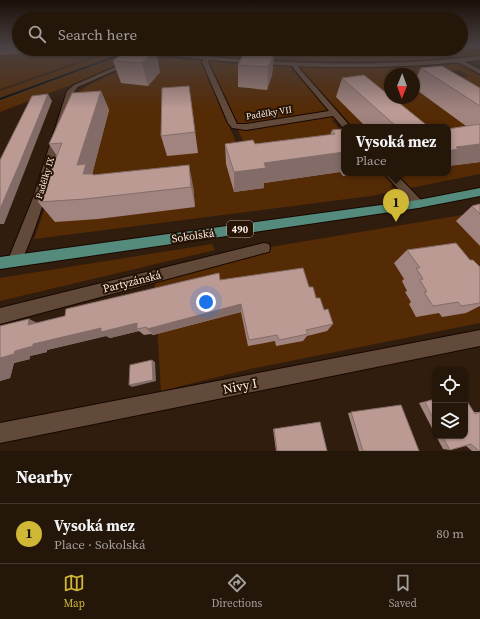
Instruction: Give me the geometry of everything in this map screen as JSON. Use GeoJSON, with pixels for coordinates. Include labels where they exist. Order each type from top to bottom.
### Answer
{"type":"FeatureCollection","features":[{"type":"Feature","properties":{"kind":"main road","name":"Sokolská"},"geometry":{"type":"LineString","coordinates":[[0,263],[418,204],[480,192]]}},
{"type":"Feature","properties":{"kind":"street","name":"Padělky IX"},"geometry":{"type":"LineString","coordinates":[[15,260],[45,181],[71,91],[76,86],[118,67]]}},
{"type":"Feature","properties":{"kind":"street","name":"Padělky VII"},"geometry":{"type":"LineString","coordinates":[[207,67],[232,123],[236,126],[246,127],[334,113]]}},
{"type":"Feature","properties":{"kind":"street"},"geometry":{"type":"LineString","coordinates":[[296,67],[344,124]]}},
{"type":"Feature","properties":{"kind":"street"},"geometry":{"type":"LineString","coordinates":[[470,67],[480,72]]}},
{"type":"Feature","properties":{"kind":"street"},"geometry":{"type":"LineString","coordinates":[[391,176],[418,204]]}},
{"type":"Feature","properties":{"kind":"street","name":"Partyzánská"},"geometry":{"type":"LineString","coordinates":[[0,316],[264,248]]}},
{"type":"Feature","properties":{"kind":"street","name":"Nivy I"},"geometry":{"type":"LineString","coordinates":[[0,433],[480,338]]}},
{"type":"Feature","properties":{"kind":"shaded area"},"geometry":{"type":"Polygon","coordinates":[[[0,67],[63,67],[0,89],[0,67]]]}},
{"type":"Feature","properties":{"kind":"shaded area"},"geometry":{"type":"Polygon","coordinates":[[[69,67],[114,67],[0,112],[0,91],[69,67]]]}},
{"type":"Feature","properties":{"kind":"shaded area"},"geometry":{"type":"Polygon","coordinates":[[[128,67],[204,67],[236,142],[243,141],[210,67],[290,67],[339,122],[331,119],[341,131],[341,136],[262,183],[340,172],[341,176],[385,176],[392,184],[391,188],[399,188],[400,190],[371,196],[34,239],[54,182],[78,93],[116,72],[128,67]]]}},
{"type":"Feature","properties":{"kind":"shaded area"},"geometry":{"type":"Polygon","coordinates":[[[298,67],[412,67],[414,68],[384,68],[384,104],[420,104],[420,72],[480,109],[480,174],[410,188],[399,176],[451,176],[451,124],[350,124],[298,67]]]}},
{"type":"Feature","properties":{"kind":"shaded area"},"geometry":{"type":"Polygon","coordinates":[[[438,67],[446,72],[447,79],[469,76],[459,70],[449,71],[443,67],[466,67],[480,75],[480,108],[420,72],[420,68],[414,68],[438,67]]]}},
{"type":"Feature","properties":{"kind":"shaded area"},"geometry":{"type":"Polygon","coordinates":[[[480,212],[480,323],[250,369],[161,391],[154,275],[264,248],[480,212]]]}},
{"type":"Feature","properties":{"kind":"shaded area"},"geometry":{"type":"Polygon","coordinates":[[[212,244],[215,250],[0,301],[0,278],[212,244]]]}},
{"type":"Feature","properties":{"kind":"building"},"geometry":{"type":"Polygon","coordinates":[[[444,67],[480,88],[480,106],[421,68],[444,67]]]}},
{"type":"Feature","properties":{"kind":"building"},"geometry":{"type":"Polygon","coordinates":[[[364,75],[384,91],[384,104],[400,104],[425,124],[394,124],[342,78],[364,75]]]}},
{"type":"Feature","properties":{"kind":"building"},"geometry":{"type":"Polygon","coordinates":[[[189,86],[195,132],[161,136],[162,88],[189,86]]]}},
{"type":"Feature","properties":{"kind":"building"},"geometry":{"type":"Polygon","coordinates":[[[101,91],[77,165],[86,164],[83,174],[93,175],[189,165],[191,187],[85,199],[38,202],[62,143],[49,144],[72,93],[101,91]]]}},
{"type":"Feature","properties":{"kind":"building"},"geometry":{"type":"Polygon","coordinates":[[[48,94],[0,209],[0,160],[32,96],[48,94]]]}},
{"type":"Feature","properties":{"kind":"building"},"geometry":{"type":"Polygon","coordinates":[[[480,124],[480,144],[456,147],[458,149],[451,150],[451,129],[480,124]]]}},
{"type":"Feature","properties":{"kind":"building"},"geometry":{"type":"Polygon","coordinates":[[[341,129],[341,152],[264,163],[266,168],[234,172],[225,144],[253,140],[255,144],[335,134],[332,130],[341,129]]]}},
{"type":"Feature","properties":{"kind":"building"},"geometry":{"type":"Polygon","coordinates":[[[480,204],[480,214],[472,206],[480,204]]]}},
{"type":"Feature","properties":{"kind":"building"},"geometry":{"type":"Polygon","coordinates":[[[456,243],[470,260],[473,260],[480,267],[480,303],[461,306],[458,302],[433,306],[424,292],[427,292],[420,280],[423,279],[416,268],[420,268],[407,250],[456,243]]]}},
{"type":"Feature","properties":{"kind":"building"},"geometry":{"type":"Polygon","coordinates":[[[303,268],[309,287],[313,287],[316,298],[320,298],[324,310],[328,309],[333,324],[306,330],[308,334],[279,340],[277,335],[249,340],[241,304],[147,329],[147,327],[137,329],[137,323],[101,332],[101,328],[33,344],[33,346],[15,351],[14,354],[0,358],[0,326],[29,319],[28,325],[65,316],[66,309],[219,273],[220,280],[303,268]]]}},
{"type":"Feature","properties":{"kind":"building"},"geometry":{"type":"Polygon","coordinates":[[[152,360],[153,380],[129,385],[130,365],[152,360]]]}},
{"type":"Feature","properties":{"kind":"building"},"geometry":{"type":"Polygon","coordinates":[[[432,400],[432,416],[425,402],[432,400]]]}},
{"type":"Feature","properties":{"kind":"building"},"geometry":{"type":"Polygon","coordinates":[[[468,403],[475,414],[480,412],[480,451],[471,444],[450,450],[444,439],[468,439],[468,403]]]}},
{"type":"Feature","properties":{"kind":"building"},"geometry":{"type":"Polygon","coordinates":[[[401,405],[419,451],[363,451],[351,412],[401,405]]]}},
{"type":"Feature","properties":{"kind":"building"},"geometry":{"type":"Polygon","coordinates":[[[320,422],[327,451],[277,451],[274,429],[320,422]]]}},
{"type":"Feature","properties":{"kind":"waterway"},"geometry":{"type":"LineString","coordinates":[[0,99],[88,67]]}},
{"type":"Feature","properties":{"kind":"place","name":"Vysoká mez"},"geometry":{"type":"Point","coordinates":[396,222]}}]}
